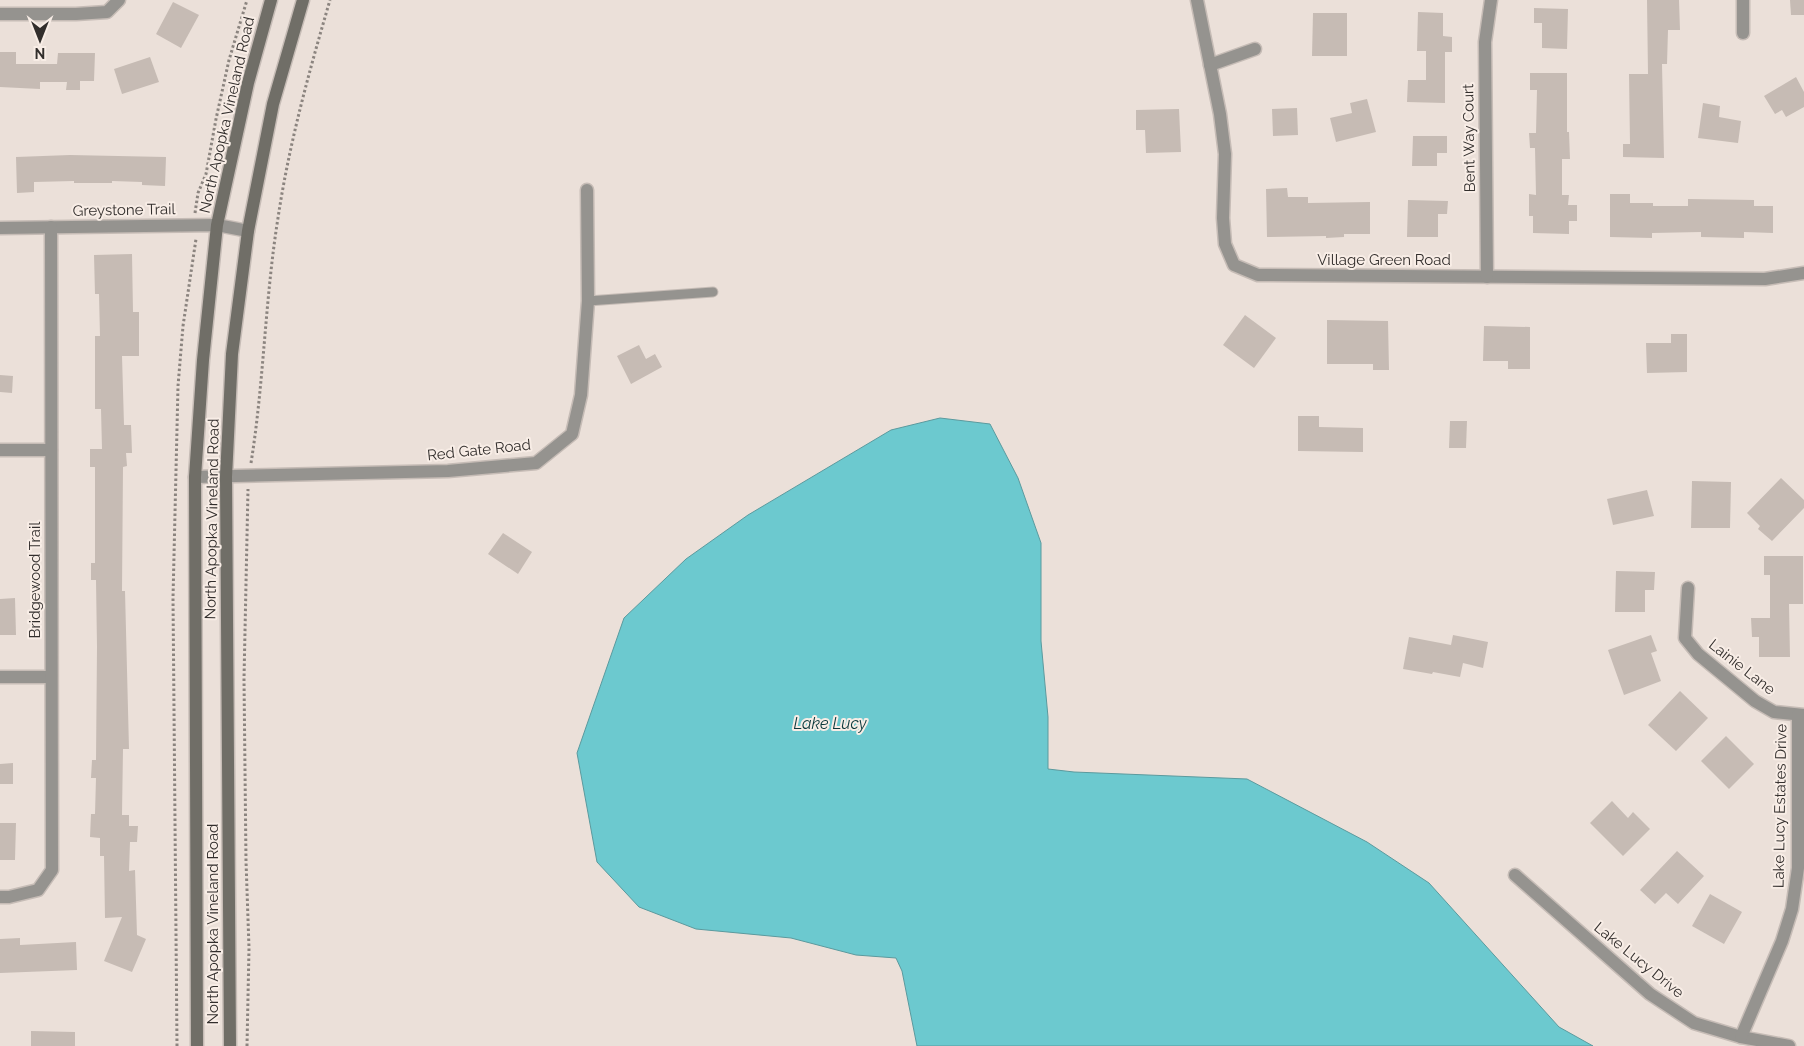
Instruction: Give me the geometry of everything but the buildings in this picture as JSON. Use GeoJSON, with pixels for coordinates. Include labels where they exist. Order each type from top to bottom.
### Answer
{"type":"FeatureCollection","features":[{"type":"Feature","properties":{"kind":"street"},"geometry":{"type":"LineString","coordinates":[[0,14],[107,12],[119,0]]}},
{"type":"Feature","properties":{"kind":"street","name":"North Apopka Vineland Road"},"geometry":{"type":"LineString","coordinates":[[197,1046],[195,477],[203,360],[218,225],[248,83],[271,0]]}},
{"type":"Feature","properties":{"kind":"street","name":"North Apopka Vineland Road"},"geometry":{"type":"LineString","coordinates":[[230,1046],[226,476],[232,354],[248,231],[273,104],[303,0]]}},
{"type":"Feature","properties":{"kind":"street","name":"Village Green Road"},"geometry":{"type":"LineString","coordinates":[[1197,0],[1220,114],[1225,154],[1223,218],[1225,244],[1234,265],[1258,275],[1765,279],[1804,272]]}},
{"type":"Feature","properties":{"kind":"street","name":"Bent Way Court"},"geometry":{"type":"LineString","coordinates":[[1487,277],[1485,42],[1491,0]]}},
{"type":"Feature","properties":{"kind":"street"},"geometry":{"type":"LineString","coordinates":[[1743,32],[1744,0]]}},
{"type":"Feature","properties":{"kind":"street"},"geometry":{"type":"LineString","coordinates":[[1210,65],[1255,49]]}},
{"type":"Feature","properties":{"kind":"street","name":"Red Gate Road"},"geometry":{"type":"LineString","coordinates":[[195,477],[448,471],[536,463],[572,434],[581,395],[588,301],[587,190]]}},
{"type":"Feature","properties":{"kind":"street","name":"Greystone Trail"},"geometry":{"type":"LineString","coordinates":[[0,228],[218,225],[248,231]]}},
{"type":"Feature","properties":{"kind":"street","name":"Bridgewood Trail"},"geometry":{"type":"LineString","coordinates":[[0,897],[9,897],[38,890],[52,870],[51,227]]}},
{"type":"Feature","properties":{"kind":"street"},"geometry":{"type":"LineString","coordinates":[[0,450],[51,450]]}},
{"type":"Feature","properties":{"kind":"street","name":"Lainie Lane"},"geometry":{"type":"LineString","coordinates":[[1688,588],[1685,638],[1698,654],[1756,701],[1774,712],[1801,715]]}},
{"type":"Feature","properties":{"kind":"street"},"geometry":{"type":"LineString","coordinates":[[0,677],[52,677]]}},
{"type":"Feature","properties":{"kind":"street","name":"Lake Lucy Estates Drive"},"geometry":{"type":"LineString","coordinates":[[1741,1037],[1782,941],[1792,909],[1798,868],[1801,715]]}},
{"type":"Feature","properties":{"kind":"street","name":"Lake Lucy Drive"},"geometry":{"type":"LineString","coordinates":[[1515,875],[1650,994],[1694,1023],[1741,1037],[1789,1046]]}},
{"type":"Feature","properties":{"kind":"lane"},"geometry":{"type":"LineString","coordinates":[[588,301],[712,292]]}},
{"type":"Feature","properties":{"kind":"path"},"geometry":{"type":"LineString","coordinates":[[247,1046],[249,948],[244,679],[249,476],[278,219],[288,161],[330,0]]}},
{"type":"Feature","properties":{"kind":"water","name":"Lake Lucy"},"geometry":{"type":"Polygon","coordinates":[[[940,418],[990,424],[1018,478],[1041,543],[1041,641],[1048,717],[1048,769],[1074,772],[1247,779],[1367,842],[1429,883],[1559,1027],[1593,1046],[917,1046],[902,971],[896,958],[856,955],[791,938],[696,929],[639,907],[597,862],[577,753],[624,618],[686,559],[748,515],[891,430],[940,418]]]}}]}
